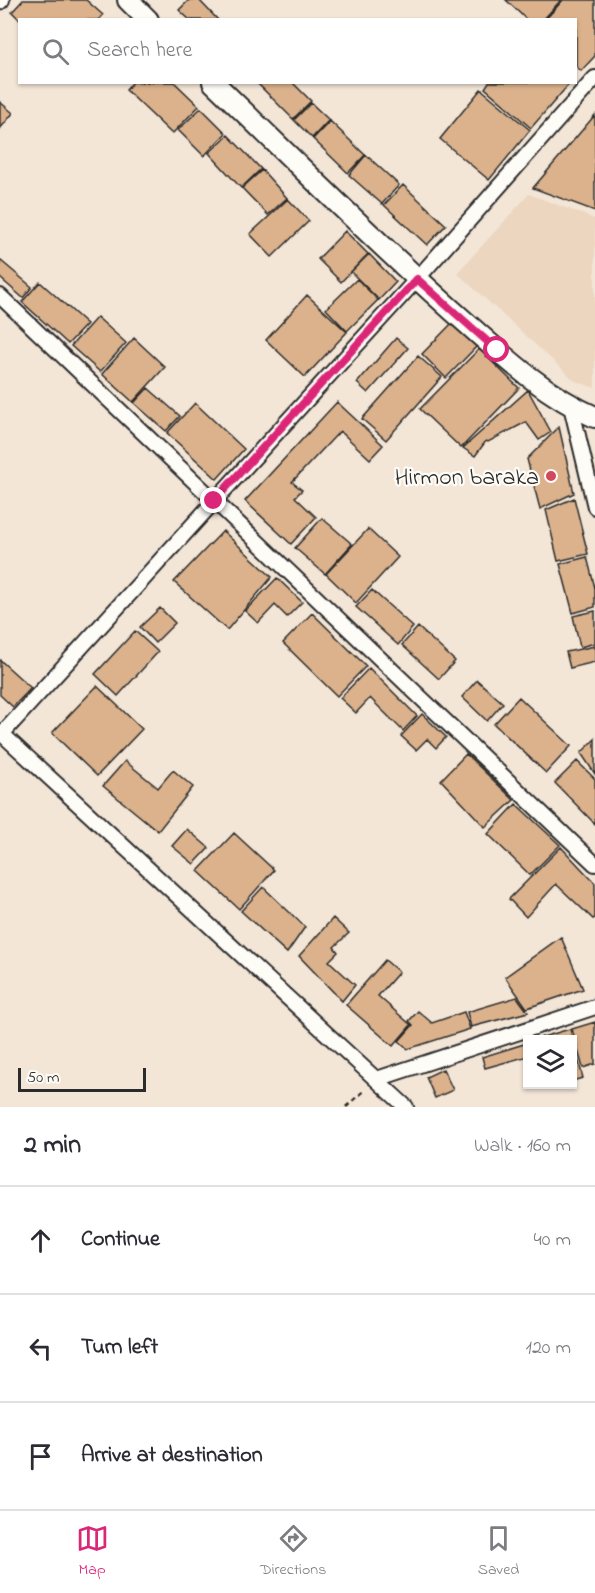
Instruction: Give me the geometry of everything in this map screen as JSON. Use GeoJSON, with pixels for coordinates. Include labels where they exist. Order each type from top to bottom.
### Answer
{"type":"FeatureCollection","features":[{"type":"Feature","properties":{"kind":"main road"},"geometry":{"type":"LineString","coordinates":[[128,0],[146,18]]}},
{"type":"Feature","properties":{"kind":"main road"},"geometry":{"type":"LineString","coordinates":[[215,84],[417,279],[497,350],[571,406],[595,417]]}},
{"type":"Feature","properties":{"kind":"street"},"geometry":{"type":"LineString","coordinates":[[406,1107],[1,733],[417,279],[595,78]]}},
{"type":"Feature","properties":{"kind":"street"},"geometry":{"type":"LineString","coordinates":[[0,296],[595,864]]}},
{"type":"Feature","properties":{"kind":"street"},"geometry":{"type":"LineString","coordinates":[[571,406],[595,507]]}},
{"type":"Feature","properties":{"kind":"street"},"geometry":{"type":"LineString","coordinates":[[376,1078],[595,1007]]}},
{"type":"Feature","properties":{"kind":"path"},"geometry":{"type":"LineString","coordinates":[[346,1107],[376,1078]]}},
{"type":"Feature","properties":{"kind":"shaded area"},"geometry":{"type":"Polygon","coordinates":[[[529,194],[595,219],[595,388],[575,381],[457,273],[529,194]]]}},
{"type":"Feature","properties":{"kind":"building"},"geometry":{"type":"Polygon","coordinates":[[[23,0],[86,0],[103,15],[101,18],[18,18],[12,12],[23,0]]]}},
{"type":"Feature","properties":{"kind":"building"},"geometry":{"type":"Polygon","coordinates":[[[189,0],[199,0],[216,18],[188,18],[179,10],[189,0]]]}},
{"type":"Feature","properties":{"kind":"building"},"geometry":{"type":"Polygon","coordinates":[[[506,0],[561,0],[545,18],[525,18],[506,0]]]}},
{"type":"Feature","properties":{"kind":"building"},"geometry":{"type":"Polygon","coordinates":[[[563,0],[595,0],[595,56],[581,71],[577,67],[577,18],[547,18],[563,0]]]}},
{"type":"Feature","properties":{"kind":"building"},"geometry":{"type":"Polygon","coordinates":[[[131,84],[176,84],[199,106],[172,134],[126,90],[131,84]]]}},
{"type":"Feature","properties":{"kind":"building"},"geometry":{"type":"Polygon","coordinates":[[[258,84],[294,84],[311,101],[293,119],[258,84]]]}},
{"type":"Feature","properties":{"kind":"building"},"geometry":{"type":"Polygon","coordinates":[[[488,84],[569,84],[531,128],[485,88],[488,84]]]}},
{"type":"Feature","properties":{"kind":"building"},"geometry":{"type":"Polygon","coordinates":[[[481,89],[530,130],[489,180],[440,139],[481,89]]]}},
{"type":"Feature","properties":{"kind":"building"},"geometry":{"type":"Polygon","coordinates":[[[0,102],[13,113],[0,129],[0,102]]]}},
{"type":"Feature","properties":{"kind":"building"},"geometry":{"type":"Polygon","coordinates":[[[311,103],[329,120],[312,138],[294,120],[311,103]]]}},
{"type":"Feature","properties":{"kind":"building"},"geometry":{"type":"Polygon","coordinates":[[[201,108],[226,133],[204,156],[178,130],[201,108]]]}},
{"type":"Feature","properties":{"kind":"building"},"geometry":{"type":"Polygon","coordinates":[[[595,115],[595,211],[533,188],[595,115]]]}},
{"type":"Feature","properties":{"kind":"building"},"geometry":{"type":"Polygon","coordinates":[[[330,121],[365,155],[348,173],[313,139],[330,121]]]}},
{"type":"Feature","properties":{"kind":"building"},"geometry":{"type":"Polygon","coordinates":[[[228,135],[261,169],[241,188],[209,153],[228,135]]]}},
{"type":"Feature","properties":{"kind":"building"},"geometry":{"type":"Polygon","coordinates":[[[366,155],[399,185],[382,204],[349,175],[366,155]]]}},
{"type":"Feature","properties":{"kind":"building"},"geometry":{"type":"Polygon","coordinates":[[[262,170],[287,198],[268,215],[242,188],[262,170]]]}},
{"type":"Feature","properties":{"kind":"building"},"geometry":{"type":"Polygon","coordinates":[[[403,185],[446,225],[427,245],[384,205],[403,185]]]}},
{"type":"Feature","properties":{"kind":"building"},"geometry":{"type":"Polygon","coordinates":[[[288,199],[309,221],[272,257],[250,234],[288,199]]]}},
{"type":"Feature","properties":{"kind":"building"},"geometry":{"type":"Polygon","coordinates":[[[345,231],[368,254],[341,282],[318,259],[345,231]]]}},
{"type":"Feature","properties":{"kind":"building"},"geometry":{"type":"Polygon","coordinates":[[[369,254],[396,282],[379,300],[351,272],[369,254]]]}},
{"type":"Feature","properties":{"kind":"building"},"geometry":{"type":"Polygon","coordinates":[[[0,260],[32,287],[23,298],[0,278],[0,260]]]}},
{"type":"Feature","properties":{"kind":"building"},"geometry":{"type":"Polygon","coordinates":[[[357,279],[378,300],[347,331],[326,309],[357,279]]]}},
{"type":"Feature","properties":{"kind":"building"},"geometry":{"type":"Polygon","coordinates":[[[40,282],[87,324],[68,344],[22,302],[40,282]]]}},
{"type":"Feature","properties":{"kind":"building"},"geometry":{"type":"Polygon","coordinates":[[[307,295],[347,332],[305,377],[266,340],[307,295]]]}},
{"type":"Feature","properties":{"kind":"building"},"geometry":{"type":"Polygon","coordinates":[[[97,317],[126,343],[100,372],[71,346],[97,317]]]}},
{"type":"Feature","properties":{"kind":"building"},"geometry":{"type":"Polygon","coordinates":[[[453,322],[477,346],[446,378],[422,354],[453,322]]]}},
{"type":"Feature","properties":{"kind":"building"},"geometry":{"type":"Polygon","coordinates":[[[134,338],[165,367],[133,402],[102,374],[134,338]]]}},
{"type":"Feature","properties":{"kind":"building"},"geometry":{"type":"Polygon","coordinates":[[[396,338],[408,348],[368,393],[357,383],[396,338]]]}},
{"type":"Feature","properties":{"kind":"building"},"geometry":{"type":"Polygon","coordinates":[[[479,349],[519,388],[461,448],[420,409],[479,349]]]}},
{"type":"Feature","properties":{"kind":"building"},"geometry":{"type":"Polygon","coordinates":[[[418,356],[442,377],[386,440],[362,419],[418,356]]]}},
{"type":"Feature","properties":{"kind":"building"},"geometry":{"type":"Polygon","coordinates":[[[148,388],[180,416],[166,431],[134,403],[148,388]]]}},
{"type":"Feature","properties":{"kind":"building"},"geometry":{"type":"Polygon","coordinates":[[[528,390],[551,432],[539,440],[526,422],[486,441],[475,456],[463,448],[528,390]]]}},
{"type":"Feature","properties":{"kind":"building"},"geometry":{"type":"Polygon","coordinates":[[[337,402],[383,445],[370,459],[340,431],[292,482],[302,490],[295,497],[316,517],[291,544],[245,501],[337,402]]]}},
{"type":"Feature","properties":{"kind":"building"},"geometry":{"type":"Polygon","coordinates":[[[195,403],[244,449],[217,479],[167,433],[195,403]]]}},
{"type":"Feature","properties":{"kind":"building","name":"Hirmon baraka"},"geometry":{"type":"Polygon","coordinates":[[[559,427],[574,493],[540,509],[527,459],[559,427]]]}},
{"type":"Feature","properties":{"kind":"building"},"geometry":{"type":"Polygon","coordinates":[[[574,498],[588,554],[558,561],[546,510],[574,498]]]}},
{"type":"Feature","properties":{"kind":"building"},"geometry":{"type":"Polygon","coordinates":[[[322,518],[352,544],[325,574],[295,548],[322,518]]]}},
{"type":"Feature","properties":{"kind":"building"},"geometry":{"type":"Polygon","coordinates":[[[368,529],[398,557],[356,603],[326,574],[368,529]]]}},
{"type":"Feature","properties":{"kind":"building"},"geometry":{"type":"Polygon","coordinates":[[[223,531],[272,577],[227,630],[174,582],[223,531]]]}},
{"type":"Feature","properties":{"kind":"building"},"geometry":{"type":"Polygon","coordinates":[[[587,557],[595,588],[595,607],[573,613],[560,564],[587,557]]]}},
{"type":"Feature","properties":{"kind":"building"},"geometry":{"type":"Polygon","coordinates":[[[277,578],[302,602],[287,617],[275,605],[258,623],[245,611],[277,578]]]}},
{"type":"Feature","properties":{"kind":"building"},"geometry":{"type":"Polygon","coordinates":[[[372,590],[413,627],[398,645],[356,607],[372,590]]]}},
{"type":"Feature","properties":{"kind":"building"},"geometry":{"type":"Polygon","coordinates":[[[160,608],[175,623],[155,643],[140,627],[160,608]]]}},
{"type":"Feature","properties":{"kind":"building"},"geometry":{"type":"Polygon","coordinates":[[[595,611],[595,643],[580,647],[573,616],[595,611]]]}},
{"type":"Feature","properties":{"kind":"building"},"geometry":{"type":"Polygon","coordinates":[[[312,613],[366,666],[337,696],[283,643],[312,613]]]}},
{"type":"Feature","properties":{"kind":"building"},"geometry":{"type":"Polygon","coordinates":[[[418,627],[455,661],[439,679],[402,645],[418,627]]]}},
{"type":"Feature","properties":{"kind":"building"},"geometry":{"type":"Polygon","coordinates":[[[135,631],[158,652],[118,696],[95,674],[135,631]]]}},
{"type":"Feature","properties":{"kind":"building"},"geometry":{"type":"Polygon","coordinates":[[[595,646],[595,662],[570,668],[566,652],[595,646]]]}},
{"type":"Feature","properties":{"kind":"building"},"geometry":{"type":"Polygon","coordinates":[[[0,660],[31,688],[13,707],[0,695],[0,660]]]}},
{"type":"Feature","properties":{"kind":"building"},"geometry":{"type":"Polygon","coordinates":[[[369,668],[417,716],[403,731],[370,698],[356,713],[340,698],[369,668]]]}},
{"type":"Feature","properties":{"kind":"building"},"geometry":{"type":"Polygon","coordinates":[[[477,680],[503,703],[487,721],[462,697],[477,680]]]}},
{"type":"Feature","properties":{"kind":"building"},"geometry":{"type":"Polygon","coordinates":[[[97,686],[142,729],[97,776],[52,733],[97,686]]]}},
{"type":"Feature","properties":{"kind":"building"},"geometry":{"type":"Polygon","coordinates":[[[519,697],[571,746],[546,773],[494,724],[519,697]]]}},
{"type":"Feature","properties":{"kind":"building"},"geometry":{"type":"Polygon","coordinates":[[[422,714],[446,737],[436,748],[427,739],[416,750],[401,736],[422,714]]]}},
{"type":"Feature","properties":{"kind":"building"},"geometry":{"type":"Polygon","coordinates":[[[595,739],[595,774],[581,753],[595,739]]]}},
{"type":"Feature","properties":{"kind":"building"},"geometry":{"type":"Polygon","coordinates":[[[466,754],[514,800],[485,827],[441,780],[466,754]]]}},
{"type":"Feature","properties":{"kind":"building"},"geometry":{"type":"Polygon","coordinates":[[[125,761],[158,788],[173,770],[193,787],[158,831],[103,786],[125,761]]]}},
{"type":"Feature","properties":{"kind":"building"},"geometry":{"type":"Polygon","coordinates":[[[577,761],[595,779],[595,824],[555,783],[577,761]]]}},
{"type":"Feature","properties":{"kind":"building"},"geometry":{"type":"Polygon","coordinates":[[[516,804],[560,845],[530,875],[488,834],[516,804]]]}},
{"type":"Feature","properties":{"kind":"building"},"geometry":{"type":"Polygon","coordinates":[[[187,829],[209,848],[194,864],[172,846],[187,829]]]}},
{"type":"Feature","properties":{"kind":"building"},"geometry":{"type":"Polygon","coordinates":[[[234,833],[274,870],[239,909],[198,871],[234,833]]]}},
{"type":"Feature","properties":{"kind":"building"},"geometry":{"type":"Polygon","coordinates":[[[561,847],[595,883],[595,918],[593,919],[556,884],[526,917],[509,899],[561,847]]]}},
{"type":"Feature","properties":{"kind":"building"},"geometry":{"type":"Polygon","coordinates":[[[263,887],[305,927],[287,953],[241,911],[263,887]]]}},
{"type":"Feature","properties":{"kind":"building"},"geometry":{"type":"Polygon","coordinates":[[[333,918],[349,933],[334,947],[338,952],[329,961],[355,985],[342,1001],[299,956],[333,918]]]}},
{"type":"Feature","properties":{"kind":"building"},"geometry":{"type":"Polygon","coordinates":[[[561,937],[583,989],[527,1008],[505,977],[561,937]]]}},
{"type":"Feature","properties":{"kind":"building"},"geometry":{"type":"Polygon","coordinates":[[[385,960],[399,972],[378,996],[411,1025],[393,1046],[346,1005],[385,960]]]}},
{"type":"Feature","properties":{"kind":"building"},"geometry":{"type":"Polygon","coordinates":[[[517,997],[528,1012],[471,1027],[467,1012],[517,997]]]}},
{"type":"Feature","properties":{"kind":"building"},"geometry":{"type":"Polygon","coordinates":[[[418,1011],[432,1023],[464,1012],[470,1029],[408,1049],[399,1041],[413,1025],[409,1021],[418,1011]]]}},
{"type":"Feature","properties":{"kind":"building"},"geometry":{"type":"Polygon","coordinates":[[[595,1022],[595,1064],[583,1068],[577,1047],[577,1035],[574,1035],[572,1029],[595,1022]]]}},
{"type":"Feature","properties":{"kind":"building"},"geometry":{"type":"Polygon","coordinates":[[[570,1029],[572,1035],[549,1035],[570,1029]]]}},
{"type":"Feature","properties":{"kind":"building"},"geometry":{"type":"Polygon","coordinates":[[[523,1044],[523,1057],[485,1068],[482,1057],[523,1044]]]}},
{"type":"Feature","properties":{"kind":"building"},"geometry":{"type":"Polygon","coordinates":[[[577,1055],[583,1078],[577,1080],[577,1055]]]}},
{"type":"Feature","properties":{"kind":"building"},"geometry":{"type":"Polygon","coordinates":[[[443,1069],[453,1090],[435,1098],[426,1077],[443,1069]]]}},
{"type":"Feature","properties":{"kind":"place","name":"Hirmon baraka"},"geometry":{"type":"Point","coordinates":[551,476]}},
{"type":"Feature","properties":{"kind":"route"},"geometry":{"type":"LineString","coordinates":[[214,501],[417,279],[497,350]]}}]}
